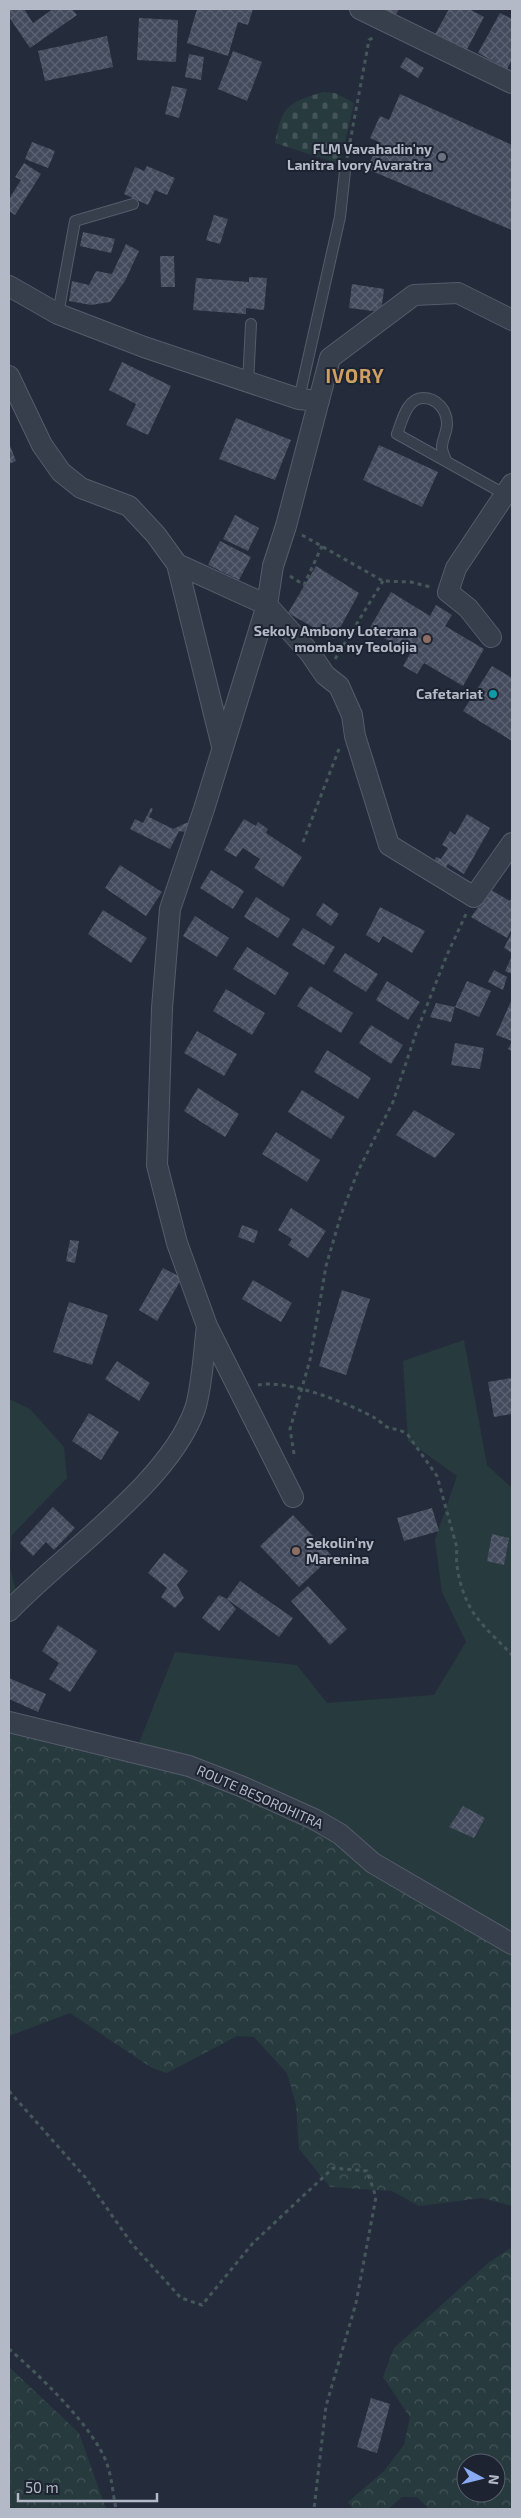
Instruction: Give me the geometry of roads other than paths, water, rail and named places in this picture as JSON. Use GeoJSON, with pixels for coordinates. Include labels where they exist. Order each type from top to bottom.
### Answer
{"type":"FeatureCollection","features":[{"type":"Feature","properties":{"kind":"street"},"geometry":{"type":"LineString","coordinates":[[360,9],[512,83]]}},
{"type":"Feature","properties":{"kind":"street"},"geometry":{"type":"LineString","coordinates":[[9,286],[58,314],[144,347],[298,399],[320,401]]}},
{"type":"Feature","properties":{"kind":"street"},"geometry":{"type":"LineString","coordinates":[[293,1497],[207,1326],[177,1243],[157,1165],[162,1008],[170,909],[204,809],[267,605],[273,566],[286,526],[330,358],[414,295],[458,293],[512,320]]}},
{"type":"Feature","properties":{"kind":"street"},"geometry":{"type":"LineString","coordinates":[[9,376],[42,445],[61,472],[81,488],[129,506],[156,535],[178,564],[222,746]]}},
{"type":"Feature","properties":{"kind":"street"},"geometry":{"type":"LineString","coordinates":[[491,637],[468,608],[448,592],[456,568],[510,492]]}},
{"type":"Feature","properties":{"kind":"street"},"geometry":{"type":"LineString","coordinates":[[178,564],[267,605],[310,653],[325,675],[339,686],[352,715],[355,736],[389,845],[474,897],[512,843]]}},
{"type":"Feature","properties":{"kind":"street"},"geometry":{"type":"LineString","coordinates":[[9,1610],[36,1582],[138,1492],[178,1443],[195,1408],[207,1326]]}},
{"type":"Feature","properties":{"kind":"street","name":"ROUTE BESOROHITRA"},"geometry":{"type":"LineString","coordinates":[[9,1722],[189,1766],[243,1787],[314,1819],[340,1834],[373,1863],[512,1944]]}},
{"type":"Feature","properties":{"kind":"lane"},"geometry":{"type":"LineString","coordinates":[[298,399],[340,217],[344,171]]}},
{"type":"Feature","properties":{"kind":"lane"},"geometry":{"type":"LineString","coordinates":[[58,314],[75,221],[133,204]]}},
{"type":"Feature","properties":{"kind":"lane"},"geometry":{"type":"LineString","coordinates":[[248,383],[251,324]]}},
{"type":"Feature","properties":{"kind":"lane"},"geometry":{"type":"LineString","coordinates":[[447,462],[442,447],[447,424],[445,413],[440,404],[429,398],[418,398],[408,406],[397,434],[447,462],[510,492]]}},
{"type":"Feature","properties":{"kind":"place","name":"FLM Vavahadin'ny Lanitra Ivory Avaratra"},"geometry":{"type":"Point","coordinates":[442,157]}},
{"type":"Feature","properties":{"kind":"place","name":"Sekoly Ambony Loterana momba ny Teolojia"},"geometry":{"type":"Point","coordinates":[427,639]}},
{"type":"Feature","properties":{"kind":"place","name":"Cafetariat"},"geometry":{"type":"Point","coordinates":[493,694]}},
{"type":"Feature","properties":{"kind":"place","name":"Sekolin'ny Marenina"},"geometry":{"type":"Point","coordinates":[296,1551]}},
{"type":"Feature","properties":{"kind":"district","name":"IVORY"},"geometry":{"type":"Point","coordinates":[355,376]}}]}
